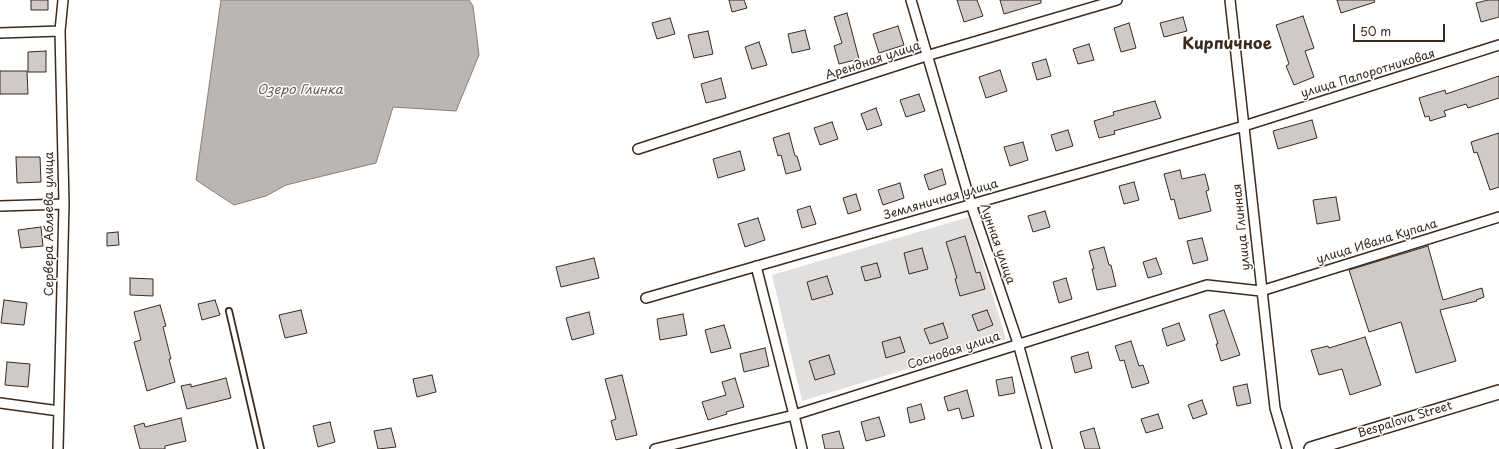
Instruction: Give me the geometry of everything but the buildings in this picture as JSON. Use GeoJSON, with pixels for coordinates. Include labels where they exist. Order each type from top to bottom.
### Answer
{"type":"FeatureCollection","features":[{"type":"Feature","properties":{"kind":"main road","name":"Bespalova Street"},"geometry":{"type":"LineString","coordinates":[[1311,449],[1499,392]]}},
{"type":"Feature","properties":{"kind":"street","name":"Сервера Абляева улица"},"geometry":{"type":"LineString","coordinates":[[58,449],[64,204],[60,31],[63,0]]}},
{"type":"Feature","properties":{"kind":"street","name":"Лунная улица"},"geometry":{"type":"LineString","coordinates":[[911,0],[926,56],[971,204],[1018,344],[1047,449]]}},
{"type":"Feature","properties":{"kind":"street","name":"Арендная улица"},"geometry":{"type":"LineString","coordinates":[[638,149],[926,56],[1117,0]]}},
{"type":"Feature","properties":{"kind":"street","name":"улица Глинная"},"geometry":{"type":"LineString","coordinates":[[1230,0],[1275,408],[1287,449]]}},
{"type":"Feature","properties":{"kind":"street"},"geometry":{"type":"LineString","coordinates":[[0,33],[60,31]]}},
{"type":"Feature","properties":{"kind":"street","name":"улица Папоротниковая"},"geometry":{"type":"LineString","coordinates":[[1244,126],[1499,45]]}},
{"type":"Feature","properties":{"kind":"street","name":"Земляничная улица"},"geometry":{"type":"LineString","coordinates":[[646,298],[1244,126]]}},
{"type":"Feature","properties":{"kind":"street"},"geometry":{"type":"LineString","coordinates":[[0,206],[64,204]]}},
{"type":"Feature","properties":{"kind":"street","name":"улица Ивана Купала"},"geometry":{"type":"LineString","coordinates":[[1261,291],[1499,217]]}},
{"type":"Feature","properties":{"kind":"street"},"geometry":{"type":"LineString","coordinates":[[756,266],[802,449]]}},
{"type":"Feature","properties":{"kind":"street","name":"Сосновая улица"},"geometry":{"type":"LineString","coordinates":[[655,449],[794,415],[1207,285],[1261,291]]}},
{"type":"Feature","properties":{"kind":"street"},"geometry":{"type":"LineString","coordinates":[[0,403],[59,411]]}},
{"type":"Feature","properties":{"kind":"lane"},"geometry":{"type":"LineString","coordinates":[[229,312],[261,449]]}},
{"type":"Feature","properties":{"kind":"shaded area"},"geometry":{"type":"Polygon","coordinates":[[[969,217],[1006,339],[802,401],[772,275],[969,217]]]}},
{"type":"Feature","properties":{"kind":"water","name":"Озеро Глинка"},"geometry":{"type":"Polygon","coordinates":[[[221,0],[469,0],[473,6],[479,55],[456,111],[393,107],[376,163],[286,185],[266,196],[234,205],[196,180],[221,0]]]}},
{"type":"Feature","properties":{"kind":"district","name":"Кирпичное"},"geometry":{"type":"Point","coordinates":[1227,45]}}]}
